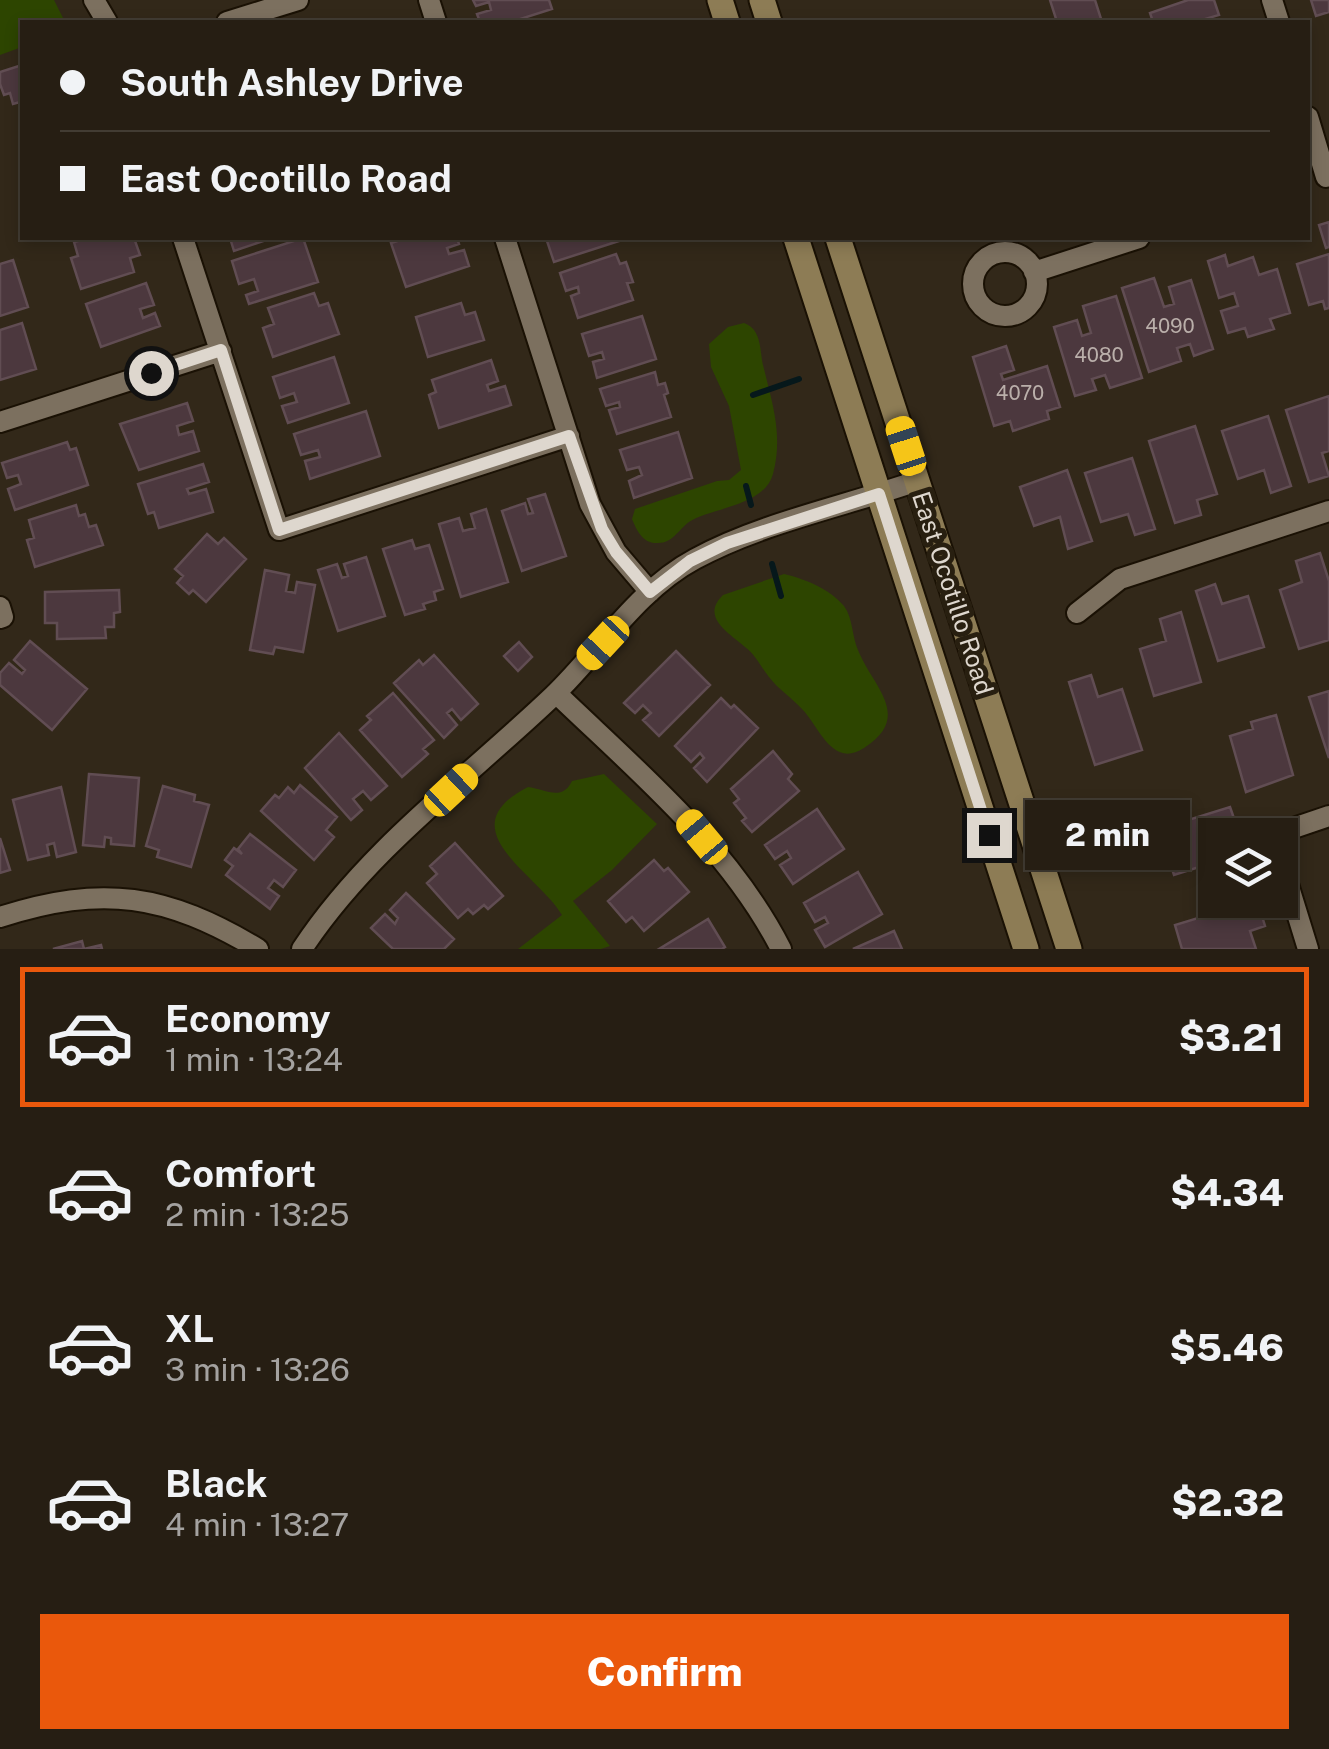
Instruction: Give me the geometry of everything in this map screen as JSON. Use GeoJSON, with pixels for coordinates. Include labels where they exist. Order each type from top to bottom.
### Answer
{"type":"FeatureCollection","features":[{"type":"Feature","properties":{"kind":"main road","name":"East Ocotillo Road"},"geometry":{"type":"LineString","coordinates":[[797,240],[1026,949]]}},
{"type":"Feature","properties":{"kind":"main road","name":"East Ocotillo Road"},"geometry":{"type":"LineString","coordinates":[[839,240],[1068,949]]}},
{"type":"Feature","properties":{"kind":"street"},"geometry":{"type":"LineString","coordinates":[[233,20],[298,0]]}},
{"type":"Feature","properties":{"kind":"street"},"geometry":{"type":"LineString","coordinates":[[1310,126],[1321,178]]}},
{"type":"Feature","properties":{"kind":"street"},"geometry":{"type":"LineString","coordinates":[[184,240],[279,530],[569,436]]}},
{"type":"Feature","properties":{"kind":"street"},"geometry":{"type":"LineString","coordinates":[[507,240],[602,529],[650,592]]}},
{"type":"Feature","properties":{"kind":"street"},"geometry":{"type":"LineString","coordinates":[[1034,272],[1133,240]]}},
{"type":"Feature","properties":{"kind":"street"},"geometry":{"type":"LineString","coordinates":[[0,422],[221,350]]}},
{"type":"Feature","properties":{"kind":"street"},"geometry":{"type":"LineString","coordinates":[[302,949],[351,882],[556,694],[650,592],[690,561],[727,543],[917,481]]}},
{"type":"Feature","properties":{"kind":"street"},"geometry":{"type":"LineString","coordinates":[[1077,613],[1120,580],[1329,511]]}},
{"type":"Feature","properties":{"kind":"street"},"geometry":{"type":"LineString","coordinates":[[556,694],[684,815],[738,880],[781,949]]}},
{"type":"Feature","properties":{"kind":"street"},"geometry":{"type":"LineString","coordinates":[[1298,827],[1329,816]]}},
{"type":"Feature","properties":{"kind":"street"},"geometry":{"type":"LineString","coordinates":[[0,917],[69,900],[102,896],[136,899],[176,908],[220,926],[258,949]]}},
{"type":"Feature","properties":{"kind":"street"},"geometry":{"type":"LineString","coordinates":[[1298,916],[1308,949]]}},
{"type":"Feature","properties":{"kind":"green space"},"geometry":{"type":"Polygon","coordinates":[[[0,0],[54,0],[64,20],[20,20],[20,48],[0,55],[0,0]]]}},
{"type":"Feature","properties":{"kind":"green space"},"geometry":{"type":"Polygon","coordinates":[[[744,323],[757,336],[773,408],[777,447],[773,474],[768,485],[748,500],[698,517],[668,541],[648,541],[632,519],[635,509],[729,480],[741,470],[729,406],[711,367],[709,344],[728,327],[744,323]]]}},
{"type":"Feature","properties":{"kind":"green space"},"geometry":{"type":"Polygon","coordinates":[[[784,574],[817,586],[844,606],[858,650],[885,700],[886,724],[879,736],[853,753],[843,753],[827,743],[802,709],[716,617],[714,610],[723,595],[784,574]]]}},
{"type":"Feature","properties":{"kind":"green space"},"geometry":{"type":"Polygon","coordinates":[[[604,774],[657,824],[612,870],[573,901],[610,946],[518,949],[562,915],[505,851],[496,835],[495,819],[505,803],[528,787],[558,793],[572,781],[604,774]]]}},
{"type":"Feature","properties":{"kind":"building"},"geometry":{"type":"Polygon","coordinates":[[[473,0],[549,0],[552,9],[517,20],[479,20],[477,14],[491,10],[489,2],[476,6],[473,0]]]}},
{"type":"Feature","properties":{"kind":"building"},"geometry":{"type":"Polygon","coordinates":[[[1050,0],[1095,0],[1101,20],[1056,20],[1050,0]]]}},
{"type":"Feature","properties":{"kind":"building"},"geometry":{"type":"Polygon","coordinates":[[[1188,0],[1214,0],[1219,15],[1205,20],[1152,20],[1150,13],[1188,0]]]}},
{"type":"Feature","properties":{"kind":"building"},"geometry":{"type":"Polygon","coordinates":[[[1311,0],[1329,0],[1329,12],[1316,16],[1311,0]]]}},
{"type":"Feature","properties":{"kind":"building"},"geometry":{"type":"Polygon","coordinates":[[[20,66],[20,102],[13,104],[10,93],[4,95],[0,72],[20,66]]]}},
{"type":"Feature","properties":{"kind":"building"},"geometry":{"type":"Polygon","coordinates":[[[1329,222],[1329,247],[1326,248],[1319,225],[1329,222]]]}},
{"type":"Feature","properties":{"kind":"building"},"geometry":{"type":"Polygon","coordinates":[[[135,240],[140,255],[130,258],[134,272],[81,289],[71,258],[78,256],[74,242],[135,240]]]}},
{"type":"Feature","properties":{"kind":"building"},"geometry":{"type":"Polygon","coordinates":[[[231,240],[266,240],[234,251],[231,240]]]}},
{"type":"Feature","properties":{"kind":"building"},"geometry":{"type":"Polygon","coordinates":[[[304,240],[318,282],[249,304],[246,295],[258,291],[254,279],[239,284],[232,261],[304,240]]]}},
{"type":"Feature","properties":{"kind":"building"},"geometry":{"type":"Polygon","coordinates":[[[458,240],[459,244],[447,248],[449,254],[464,250],[469,266],[406,287],[391,243],[458,240]]]}},
{"type":"Feature","properties":{"kind":"building"},"geometry":{"type":"Polygon","coordinates":[[[547,240],[622,240],[554,262],[547,240]]]}},
{"type":"Feature","properties":{"kind":"building"},"geometry":{"type":"Polygon","coordinates":[[[616,254],[620,264],[626,262],[633,282],[627,283],[633,300],[578,318],[571,296],[579,293],[578,287],[566,291],[560,273],[616,254]]]}},
{"type":"Feature","properties":{"kind":"building"},"geometry":{"type":"Polygon","coordinates":[[[1329,254],[1329,308],[1325,309],[1323,301],[1309,305],[1297,264],[1329,254]]]}},
{"type":"Feature","properties":{"kind":"building"},"geometry":{"type":"Polygon","coordinates":[[[1225,255],[1228,266],[1253,257],[1259,275],[1277,269],[1290,313],[1270,319],[1274,329],[1248,337],[1245,328],[1228,333],[1221,311],[1238,306],[1234,293],[1219,298],[1208,261],[1225,255]]]}},
{"type":"Feature","properties":{"kind":"building"},"geometry":{"type":"Polygon","coordinates":[[[13,260],[28,307],[0,316],[0,264],[13,260]]]}},
{"type":"Feature","properties":{"kind":"building"},"geometry":{"type":"Polygon","coordinates":[[[1154,278],[1164,307],[1174,304],[1169,287],[1191,280],[1213,349],[1194,356],[1190,344],[1177,348],[1181,361],[1149,372],[1122,288],[1154,278]]]}},
{"type":"Feature","properties":{"kind":"building"},"geometry":{"type":"Polygon","coordinates":[[[146,283],[154,305],[140,309],[143,318],[155,313],[160,326],[101,347],[86,304],[146,283]]]}},
{"type":"Feature","properties":{"kind":"building"},"geometry":{"type":"Polygon","coordinates":[[[314,293],[319,306],[328,303],[339,334],[273,357],[263,328],[274,324],[268,308],[314,293]]]}},
{"type":"Feature","properties":{"kind":"building"},"geometry":{"type":"Polygon","coordinates":[[[1116,296],[1142,378],[1110,388],[1105,375],[1092,379],[1096,390],[1075,396],[1054,327],[1077,320],[1082,336],[1091,333],[1083,306],[1116,296]]]}},
{"type":"Feature","properties":{"kind":"building"},"geometry":{"type":"Polygon","coordinates":[[[461,303],[465,315],[475,312],[484,340],[428,357],[416,317],[461,303]]]}},
{"type":"Feature","properties":{"kind":"building"},"geometry":{"type":"Polygon","coordinates":[[[642,316],[656,359],[597,378],[593,362],[604,359],[602,352],[589,356],[582,334],[642,316]]]}},
{"type":"Feature","properties":{"kind":"building"},"geometry":{"type":"Polygon","coordinates":[[[22,323],[36,369],[0,380],[0,330],[22,323]]]}},
{"type":"Feature","properties":{"kind":"building"},"geometry":{"type":"Polygon","coordinates":[[[1006,346],[1014,370],[1001,374],[1003,380],[1047,366],[1060,407],[1047,411],[1049,419],[1013,431],[1010,421],[994,426],[973,357],[1006,346]]]}},
{"type":"Feature","properties":{"kind":"building"},"geometry":{"type":"Polygon","coordinates":[[[334,357],[349,403],[288,423],[282,406],[297,402],[294,393],[280,398],[273,377],[334,357]]]}},
{"type":"Feature","properties":{"kind":"building"},"geometry":{"type":"Polygon","coordinates":[[[491,360],[498,381],[487,385],[489,391],[505,386],[511,405],[439,428],[429,395],[436,392],[432,380],[491,360]]]}},
{"type":"Feature","properties":{"kind":"building"},"geometry":{"type":"Polygon","coordinates":[[[655,372],[658,385],[665,383],[668,393],[664,395],[671,417],[617,434],[609,410],[620,407],[619,402],[606,406],[600,389],[655,372]]]}},
{"type":"Feature","properties":{"kind":"building"},"geometry":{"type":"Polygon","coordinates":[[[1329,396],[1329,451],[1322,453],[1329,476],[1309,482],[1286,410],[1329,396]]]}},
{"type":"Feature","properties":{"kind":"building"},"geometry":{"type":"Polygon","coordinates":[[[187,403],[193,421],[177,426],[179,435],[193,431],[199,451],[139,470],[120,424],[187,403]]]}},
{"type":"Feature","properties":{"kind":"building"},"geometry":{"type":"Polygon","coordinates":[[[366,411],[380,456],[310,479],[305,461],[320,457],[318,450],[301,455],[294,434],[366,411]]]}},
{"type":"Feature","properties":{"kind":"building"},"geometry":{"type":"Polygon","coordinates":[[[1268,416],[1291,486],[1271,493],[1264,470],[1238,479],[1222,431],[1268,416]]]}},
{"type":"Feature","properties":{"kind":"building"},"geometry":{"type":"Polygon","coordinates":[[[1195,426],[1217,494],[1197,500],[1201,515],[1175,523],[1149,441],[1195,426]]]}},
{"type":"Feature","properties":{"kind":"building"},"geometry":{"type":"Polygon","coordinates":[[[678,432],[692,478],[634,498],[629,481],[642,475],[639,467],[627,470],[620,450],[678,432]]]}},
{"type":"Feature","properties":{"kind":"building"},"geometry":{"type":"Polygon","coordinates":[[[67,442],[70,450],[76,448],[88,485],[15,510],[8,489],[21,484],[18,475],[7,478],[2,463],[67,442]]]}},
{"type":"Feature","properties":{"kind":"building"},"geometry":{"type":"Polygon","coordinates":[[[1132,458],[1155,529],[1135,535],[1128,514],[1101,522],[1085,473],[1132,458]]]}},
{"type":"Feature","properties":{"kind":"building"},"geometry":{"type":"Polygon","coordinates":[[[203,464],[209,482],[187,489],[189,494],[206,489],[213,512],[159,528],[154,512],[148,514],[138,484],[203,464]]]}},
{"type":"Feature","properties":{"kind":"building"},"geometry":{"type":"Polygon","coordinates":[[[1067,470],[1092,541],[1068,549],[1060,517],[1034,526],[1020,487],[1067,470]]]}},
{"type":"Feature","properties":{"kind":"building"},"geometry":{"type":"Polygon","coordinates":[[[545,494],[566,556],[522,571],[502,511],[525,503],[528,514],[533,513],[528,499],[545,494]]]}},
{"type":"Feature","properties":{"kind":"building"},"geometry":{"type":"Polygon","coordinates":[[[76,505],[79,516],[85,514],[89,527],[96,525],[103,545],[35,567],[27,540],[34,538],[29,520],[76,505]]]}},
{"type":"Feature","properties":{"kind":"building"},"geometry":{"type":"Polygon","coordinates":[[[486,509],[508,582],[461,597],[439,524],[459,518],[463,531],[475,528],[471,514],[486,509]]]}},
{"type":"Feature","properties":{"kind":"building"},"geometry":{"type":"Polygon","coordinates":[[[207,534],[218,544],[224,538],[246,559],[206,602],[177,583],[183,576],[175,569],[207,534]]]}},
{"type":"Feature","properties":{"kind":"building"},"geometry":{"type":"Polygon","coordinates":[[[412,540],[415,549],[429,545],[443,589],[434,592],[436,600],[423,604],[425,609],[405,615],[383,549],[412,540]]]}},
{"type":"Feature","properties":{"kind":"building"},"geometry":{"type":"Polygon","coordinates":[[[1320,553],[1329,581],[1329,640],[1299,649],[1280,590],[1302,582],[1296,561],[1320,553]]]}},
{"type":"Feature","properties":{"kind":"building"},"geometry":{"type":"Polygon","coordinates":[[[366,557],[385,616],[338,631],[318,570],[337,564],[342,578],[348,576],[344,564],[366,557]]]}},
{"type":"Feature","properties":{"kind":"building"},"geometry":{"type":"Polygon","coordinates":[[[265,570],[289,575],[286,591],[295,593],[297,582],[315,585],[303,652],[275,647],[273,654],[250,650],[265,570]]]}},
{"type":"Feature","properties":{"kind":"building"},"geometry":{"type":"Polygon","coordinates":[[[1215,584],[1222,604],[1248,596],[1264,647],[1218,661],[1196,591],[1215,584]]]}},
{"type":"Feature","properties":{"kind":"building"},"geometry":{"type":"Polygon","coordinates":[[[119,590],[120,612],[114,613],[114,627],[105,627],[106,638],[57,639],[57,623],[45,623],[45,592],[119,590]]]}},
{"type":"Feature","properties":{"kind":"building"},"geometry":{"type":"Polygon","coordinates":[[[1181,612],[1201,682],[1154,696],[1140,649],[1166,641],[1160,619],[1181,612]]]}},
{"type":"Feature","properties":{"kind":"building"},"geometry":{"type":"Polygon","coordinates":[[[30,641],[87,689],[52,730],[0,685],[0,673],[9,663],[22,674],[25,670],[14,660],[30,641]]]}},
{"type":"Feature","properties":{"kind":"building"},"geometry":{"type":"Polygon","coordinates":[[[519,642],[532,657],[518,671],[504,656],[519,642]]]}},
{"type":"Feature","properties":{"kind":"building"},"geometry":{"type":"Polygon","coordinates":[[[676,651],[710,685],[659,736],[643,720],[651,713],[643,705],[635,713],[624,703],[676,651]]]}},
{"type":"Feature","properties":{"kind":"building"},"geometry":{"type":"Polygon","coordinates":[[[434,655],[478,704],[461,720],[452,709],[447,713],[457,725],[444,738],[394,683],[419,660],[423,665],[434,655]]]}},
{"type":"Feature","properties":{"kind":"building"},"geometry":{"type":"Polygon","coordinates":[[[1091,675],[1098,697],[1122,689],[1142,750],[1095,765],[1069,682],[1091,675]]]}},
{"type":"Feature","properties":{"kind":"building"},"geometry":{"type":"Polygon","coordinates":[[[1329,691],[1329,758],[1309,697],[1329,691]]]}},
{"type":"Feature","properties":{"kind":"building"},"geometry":{"type":"Polygon","coordinates":[[[393,693],[434,740],[423,749],[428,754],[402,777],[360,730],[371,720],[367,716],[393,693]]]}},
{"type":"Feature","properties":{"kind":"building"},"geometry":{"type":"Polygon","coordinates":[[[721,698],[758,728],[707,782],[694,768],[704,758],[700,753],[691,762],[675,746],[721,698]]]}},
{"type":"Feature","properties":{"kind":"building"},"geometry":{"type":"Polygon","coordinates":[[[1276,715],[1293,775],[1246,792],[1230,736],[1253,729],[1251,722],[1276,715]]]}},
{"type":"Feature","properties":{"kind":"building"},"geometry":{"type":"Polygon","coordinates":[[[339,733],[387,786],[371,800],[363,791],[353,799],[362,810],[351,820],[305,768],[339,733]]]}},
{"type":"Feature","properties":{"kind":"building"},"geometry":{"type":"Polygon","coordinates":[[[773,751],[792,774],[788,779],[799,791],[752,832],[742,821],[746,818],[734,803],[739,799],[731,789],[773,751]]]}},
{"type":"Feature","properties":{"kind":"building"},"geometry":{"type":"Polygon","coordinates":[[[89,774],[139,778],[134,846],[111,844],[111,838],[105,837],[104,847],[83,845],[89,774]]]}},
{"type":"Feature","properties":{"kind":"building"},"geometry":{"type":"Polygon","coordinates":[[[300,785],[337,817],[326,830],[334,837],[314,860],[261,811],[275,795],[279,798],[288,787],[294,793],[300,785]]]}},
{"type":"Feature","properties":{"kind":"building"},"geometry":{"type":"Polygon","coordinates":[[[163,786],[195,795],[194,801],[209,805],[191,867],[157,857],[159,850],[146,846],[163,786]]]}},
{"type":"Feature","properties":{"kind":"building"},"geometry":{"type":"Polygon","coordinates":[[[61,787],[76,852],[57,857],[54,843],[47,845],[49,855],[28,860],[13,800],[61,787]]]}},
{"type":"Feature","properties":{"kind":"building"},"geometry":{"type":"Polygon","coordinates":[[[1230,807],[1234,818],[1198,818],[1198,867],[1174,875],[1159,829],[1230,807]]]}},
{"type":"Feature","properties":{"kind":"building"},"geometry":{"type":"Polygon","coordinates":[[[817,809],[844,849],[793,884],[780,865],[791,858],[787,851],[775,859],[765,845],[817,809]]]}},
{"type":"Feature","properties":{"kind":"building"},"geometry":{"type":"Polygon","coordinates":[[[250,834],[296,870],[283,887],[274,880],[268,888],[279,896],[270,909],[226,875],[233,866],[225,860],[234,848],[242,854],[238,849],[250,834]]]}},
{"type":"Feature","properties":{"kind":"building"},"geometry":{"type":"Polygon","coordinates":[[[0,838],[10,870],[0,873],[0,838]]]}},
{"type":"Feature","properties":{"kind":"building"},"geometry":{"type":"Polygon","coordinates":[[[455,843],[503,896],[488,909],[484,905],[473,914],[468,909],[458,918],[427,883],[437,874],[430,866],[455,843]]]}},
{"type":"Feature","properties":{"kind":"building"},"geometry":{"type":"Polygon","coordinates":[[[654,860],[664,871],[668,868],[689,892],[644,931],[632,917],[626,922],[608,901],[654,860]]]}},
{"type":"Feature","properties":{"kind":"building"},"geometry":{"type":"Polygon","coordinates":[[[858,872],[882,914],[825,947],[815,930],[828,923],[825,917],[815,922],[804,903],[858,872]]]}},
{"type":"Feature","properties":{"kind":"building"},"geometry":{"type":"Polygon","coordinates":[[[406,893],[454,939],[444,949],[393,949],[371,928],[385,914],[395,924],[398,918],[390,910],[406,893]]]}},
{"type":"Feature","properties":{"kind":"building"},"geometry":{"type":"Polygon","coordinates":[[[1198,918],[1263,918],[1265,926],[1250,931],[1256,949],[1182,949],[1175,925],[1198,918]]]}},
{"type":"Feature","properties":{"kind":"building"},"geometry":{"type":"Polygon","coordinates":[[[708,919],[725,947],[722,949],[659,949],[708,919]]]}},
{"type":"Feature","properties":{"kind":"building"},"geometry":{"type":"Polygon","coordinates":[[[894,931],[902,949],[853,949],[894,931]]]}},
{"type":"Feature","properties":{"kind":"building"},"geometry":{"type":"Polygon","coordinates":[[[82,941],[84,949],[53,949],[82,941]]]}},
{"type":"Feature","properties":{"kind":"waterway"},"geometry":{"type":"LineString","coordinates":[[753,395],[799,379]]}},
{"type":"Feature","properties":{"kind":"waterway"},"geometry":{"type":"LineString","coordinates":[[746,486],[751,505]]}},
{"type":"Feature","properties":{"kind":"waterway"},"geometry":{"type":"LineString","coordinates":[[772,564],[781,596]]}},
{"type":"Feature","properties":{"kind":"route"},"geometry":{"type":"LineString","coordinates":[[151,373],[221,350],[279,530],[569,436],[602,529],[650,592],[690,561],[727,543],[879,494],[989,835]]}}]}
